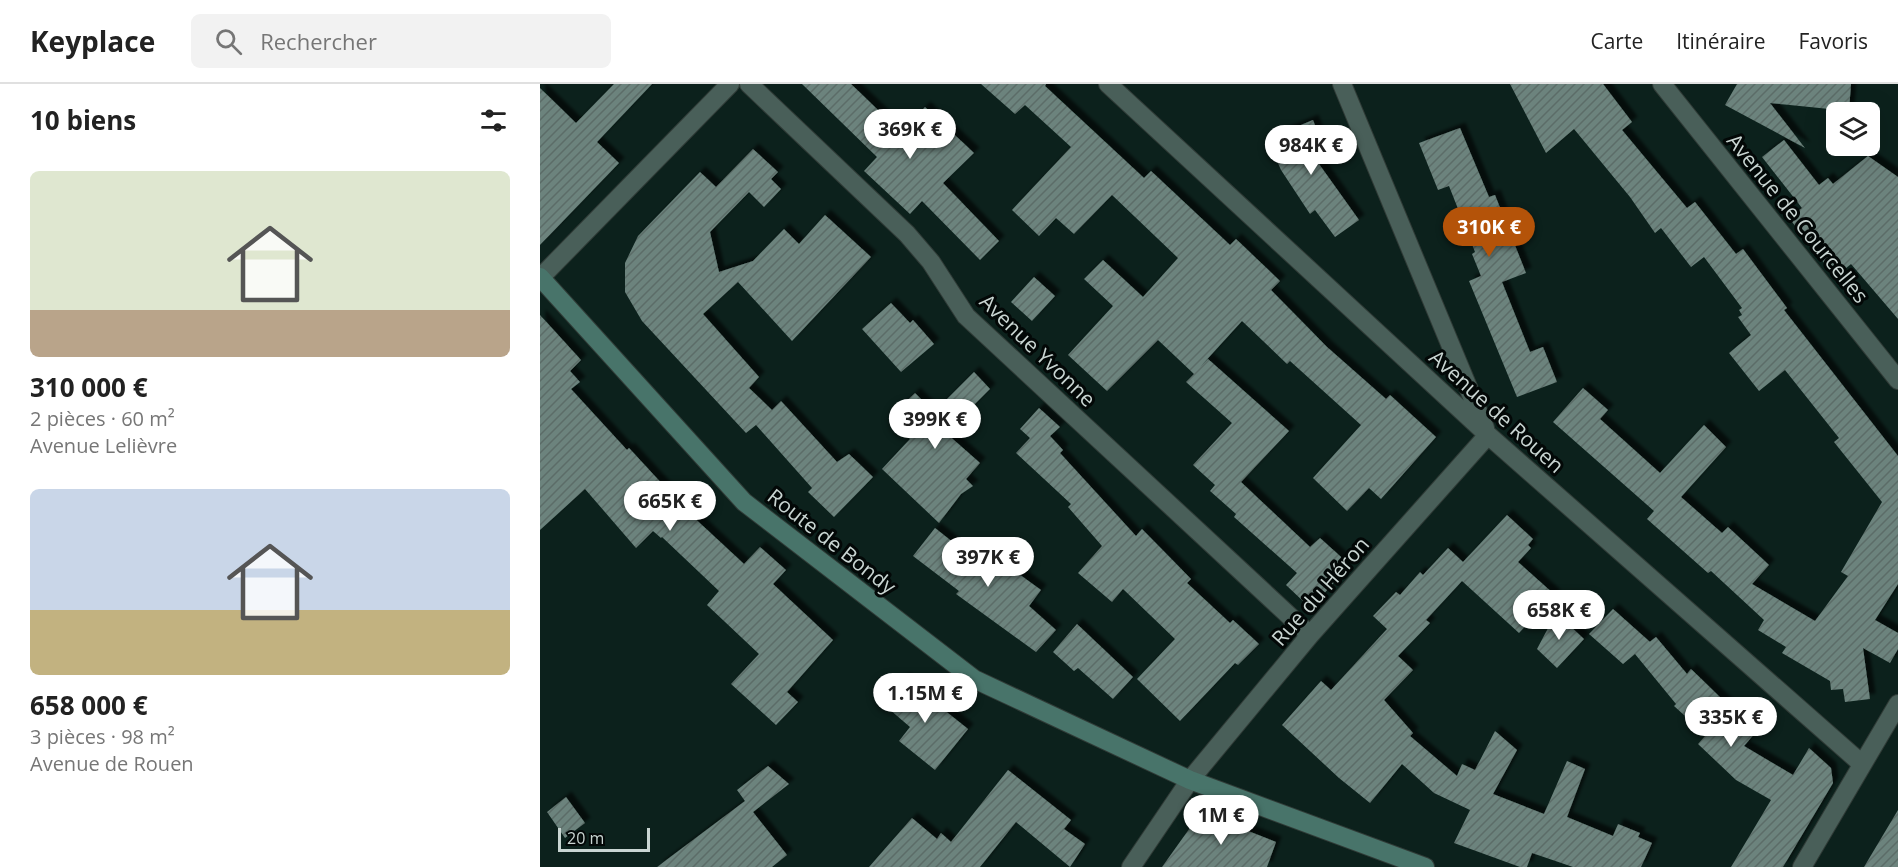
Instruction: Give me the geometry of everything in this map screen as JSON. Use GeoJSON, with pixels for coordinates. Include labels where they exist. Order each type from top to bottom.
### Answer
{"type":"FeatureCollection","features":[{"type":"Feature","properties":{"kind":"street"},"geometry":{"type":"LineString","coordinates":[[540,277],[730,84]]}},
{"type":"Feature","properties":{"kind":"street","name":"Avenue Yvonne"},"geometry":{"type":"LineString","coordinates":[[749,84],[907,234],[931,262],[966,316],[1310,635]]}},
{"type":"Feature","properties":{"kind":"street","name":"Avenue de Rouen"},"geometry":{"type":"LineString","coordinates":[[1108,84],[1488,435],[1862,764]]}},
{"type":"Feature","properties":{"kind":"street"},"geometry":{"type":"LineString","coordinates":[[1342,84],[1488,435]]}},
{"type":"Feature","properties":{"kind":"street","name":"Avenue de Courcelles"},"geometry":{"type":"LineString","coordinates":[[1662,84],[1898,380]]}},
{"type":"Feature","properties":{"kind":"street","name":"Route de Bondy"},"geometry":{"type":"LineString","coordinates":[[540,277],[744,502],[974,679],[1190,780],[1425,867]]}},
{"type":"Feature","properties":{"kind":"street","name":"Rue du Héron"},"geometry":{"type":"LineString","coordinates":[[1131,867],[1190,780],[1310,635],[1488,435]]}},
{"type":"Feature","properties":{"kind":"street"},"geometry":{"type":"LineString","coordinates":[[1802,867],[1898,704]]}},
{"type":"Feature","properties":{"kind":"building"},"geometry":{"type":"Polygon","coordinates":[[[614,84],[652,84],[597,142],[619,163],[540,245],[540,88],[576,123],[614,84]]]}},
{"type":"Feature","properties":{"kind":"building"},"geometry":{"type":"Polygon","coordinates":[[[802,84],[851,84],[901,132],[925,107],[974,153],[943,183],[999,241],[980,260],[922,201],[910,214],[864,171],[877,157],[802,84]]]}},
{"type":"Feature","properties":{"kind":"building"},"geometry":{"type":"Polygon","coordinates":[[[981,84],[1046,84],[1045,86],[1144,178],[1151,171],[1230,245],[1236,239],[1280,281],[1271,290],[1327,347],[1386,399],[1390,395],[1436,437],[1381,499],[1369,488],[1347,511],[1313,478],[1361,425],[1290,361],[1287,364],[1242,321],[1200,367],[1208,359],[1289,431],[1241,482],[1310,547],[1320,538],[1350,565],[1318,600],[1304,602],[1286,585],[1297,573],[1234,517],[1236,514],[1210,491],[1215,485],[1193,465],[1232,423],[1186,382],[1194,374],[1158,340],[1107,391],[1068,355],[1113,306],[1084,279],[1103,260],[1143,297],[1178,258],[1112,195],[1074,234],[1056,218],[1039,236],[1012,210],[1071,147],[1025,105],[1015,114],[981,84]]]}},
{"type":"Feature","properties":{"kind":"building"},"geometry":{"type":"Polygon","coordinates":[[[1510,84],[1603,84],[1632,122],[1622,130],[1687,208],[1695,202],[1736,254],[1743,249],[1787,308],[1784,310],[1898,456],[1898,584],[1875,620],[1898,633],[1898,649],[1890,663],[1863,648],[1870,699],[1845,702],[1843,689],[1831,690],[1830,681],[1782,653],[1786,647],[1758,630],[1764,620],[1711,571],[1708,573],[1647,519],[1654,511],[1553,422],[1583,388],[1608,410],[1600,419],[1660,473],[1704,425],[1726,447],[1681,497],[1722,533],[1728,527],[1769,565],[1752,584],[1815,621],[1848,576],[1841,572],[1882,502],[1834,442],[1839,438],[1785,370],[1759,391],[1729,353],[1751,335],[1738,317],[1742,315],[1739,310],[1742,308],[1704,257],[1691,267],[1661,228],[1655,233],[1630,197],[1574,129],[1546,153],[1510,84]]]}},
{"type":"Feature","properties":{"kind":"building"},"geometry":{"type":"Polygon","coordinates":[[[1737,84],[1851,84],[1850,102],[1826,102],[1826,109],[1770,103],[1805,148],[1725,105],[1737,84]]]}},
{"type":"Feature","properties":{"kind":"building"},"geometry":{"type":"Polygon","coordinates":[[[1313,120],[1325,152],[1314,157],[1359,220],[1335,237],[1315,210],[1310,214],[1281,170],[1267,139],[1313,120]]]}},
{"type":"Feature","properties":{"kind":"building"},"geometry":{"type":"Polygon","coordinates":[[[1460,128],[1489,197],[1495,195],[1526,273],[1502,282],[1530,352],[1543,347],[1557,382],[1517,397],[1469,281],[1481,276],[1472,254],[1475,252],[1449,186],[1438,190],[1419,143],[1460,128]]]}},
{"type":"Feature","properties":{"kind":"building"},"geometry":{"type":"Polygon","coordinates":[[[1784,140],[1819,185],[1828,178],[1833,184],[1868,156],[1898,177],[1898,319],[1851,264],[1835,277],[1789,218],[1802,208],[1762,157],[1784,140]]]}},
{"type":"Feature","properties":{"kind":"building"},"geometry":{"type":"Polygon","coordinates":[[[753,149],[778,172],[771,179],[781,189],[764,207],[749,192],[710,232],[719,272],[753,261],[784,229],[799,244],[825,215],[871,257],[792,341],[738,282],[703,314],[759,377],[749,388],[772,410],[781,401],[837,462],[849,454],[873,477],[834,517],[808,492],[812,488],[756,425],[746,433],[642,321],[625,292],[625,263],[638,236],[700,172],[716,187],[753,149]]]}},
{"type":"Feature","properties":{"kind":"building"},"geometry":{"type":"Polygon","coordinates":[[[1034,277],[1055,296],[1032,321],[1011,302],[1034,277]]]}},
{"type":"Feature","properties":{"kind":"building"},"geometry":{"type":"Polygon","coordinates":[[[891,303],[910,323],[913,320],[934,344],[901,372],[862,329],[891,303]]]}},
{"type":"Feature","properties":{"kind":"building"},"geometry":{"type":"Polygon","coordinates":[[[540,315],[581,360],[570,371],[580,382],[571,389],[689,513],[744,564],[760,547],[786,570],[773,584],[833,640],[787,692],[798,702],[776,725],[731,684],[759,654],[707,605],[719,591],[662,537],[653,531],[636,548],[585,489],[540,530],[540,315]]]}},
{"type":"Feature","properties":{"kind":"building"},"geometry":{"type":"Polygon","coordinates":[[[974,372],[990,389],[946,433],[980,463],[966,479],[973,486],[961,494],[939,523],[882,469],[910,439],[892,423],[897,417],[893,414],[915,393],[934,412],[974,372]]]}},
{"type":"Feature","properties":{"kind":"building"},"geometry":{"type":"Polygon","coordinates":[[[1039,408],[1060,427],[1050,436],[1063,450],[1060,453],[1136,536],[1142,529],[1191,579],[1187,583],[1230,623],[1233,620],[1259,644],[1238,665],[1235,663],[1180,721],[1137,679],[1175,639],[1123,589],[1112,602],[1078,573],[1102,546],[1068,507],[1071,504],[1016,453],[1030,438],[1020,429],[1039,408]]]}},
{"type":"Feature","properties":{"kind":"building"},"geometry":{"type":"Polygon","coordinates":[[[1507,515],[1533,539],[1528,545],[1531,548],[1518,562],[1555,595],[1519,633],[1462,581],[1426,620],[1430,623],[1398,656],[1413,670],[1384,700],[1413,733],[1410,736],[1457,776],[1462,764],[1475,770],[1495,731],[1517,750],[1493,794],[1544,814],[1567,761],[1585,769],[1567,817],[1613,836],[1618,824],[1640,833],[1638,837],[1652,843],[1641,867],[1573,867],[1532,853],[1527,867],[1520,867],[1454,843],[1470,810],[1434,793],[1402,764],[1370,803],[1339,778],[1282,725],[1321,681],[1331,690],[1387,629],[1373,616],[1396,592],[1400,595],[1420,572],[1423,575],[1448,548],[1463,562],[1507,515]]]}},
{"type":"Feature","properties":{"kind":"building"},"geometry":{"type":"Polygon","coordinates":[[[935,528],[979,563],[987,551],[1041,590],[1029,606],[1056,630],[1036,652],[956,594],[959,591],[913,556],[935,528]]]}},
{"type":"Feature","properties":{"kind":"building"},"geometry":{"type":"Polygon","coordinates":[[[1613,609],[1650,642],[1656,637],[1687,674],[1691,669],[1756,732],[1744,746],[1793,775],[1809,748],[1831,768],[1833,783],[1783,867],[1731,867],[1771,800],[1736,780],[1698,744],[1706,735],[1674,706],[1676,704],[1635,654],[1623,664],[1589,634],[1613,609]]]}},
{"type":"Feature","properties":{"kind":"building"},"geometry":{"type":"Polygon","coordinates":[[[1556,613],[1584,639],[1557,668],[1537,649],[1556,613]]]}},
{"type":"Feature","properties":{"kind":"building"},"geometry":{"type":"Polygon","coordinates":[[[1077,624],[1133,677],[1113,699],[1078,668],[1074,671],[1053,652],[1077,624]]]}},
{"type":"Feature","properties":{"kind":"building"},"geometry":{"type":"Polygon","coordinates":[[[904,678],[968,729],[935,770],[899,741],[910,727],[882,703],[904,678]]]}},
{"type":"Feature","properties":{"kind":"building"},"geometry":{"type":"Polygon","coordinates":[[[768,766],[789,784],[753,812],[787,855],[772,867],[657,867],[745,801],[737,790],[768,766]]]}},
{"type":"Feature","properties":{"kind":"building"},"geometry":{"type":"Polygon","coordinates":[[[1008,770],[1071,820],[1064,829],[1085,844],[1070,867],[1016,822],[980,867],[869,867],[912,818],[937,839],[941,833],[951,842],[1008,770]]]}},
{"type":"Feature","properties":{"kind":"building"},"geometry":{"type":"Polygon","coordinates":[[[566,797],[585,823],[565,838],[547,812],[566,797]]]}},
{"type":"Feature","properties":{"kind":"building"},"geometry":{"type":"Polygon","coordinates":[[[1898,810],[1898,867],[1864,867],[1898,810]]]}},
{"type":"Feature","properties":{"kind":"building"},"geometry":{"type":"Polygon","coordinates":[[[1212,813],[1240,823],[1238,827],[1276,842],[1267,867],[1162,867],[1197,818],[1212,813]]]}}]}
